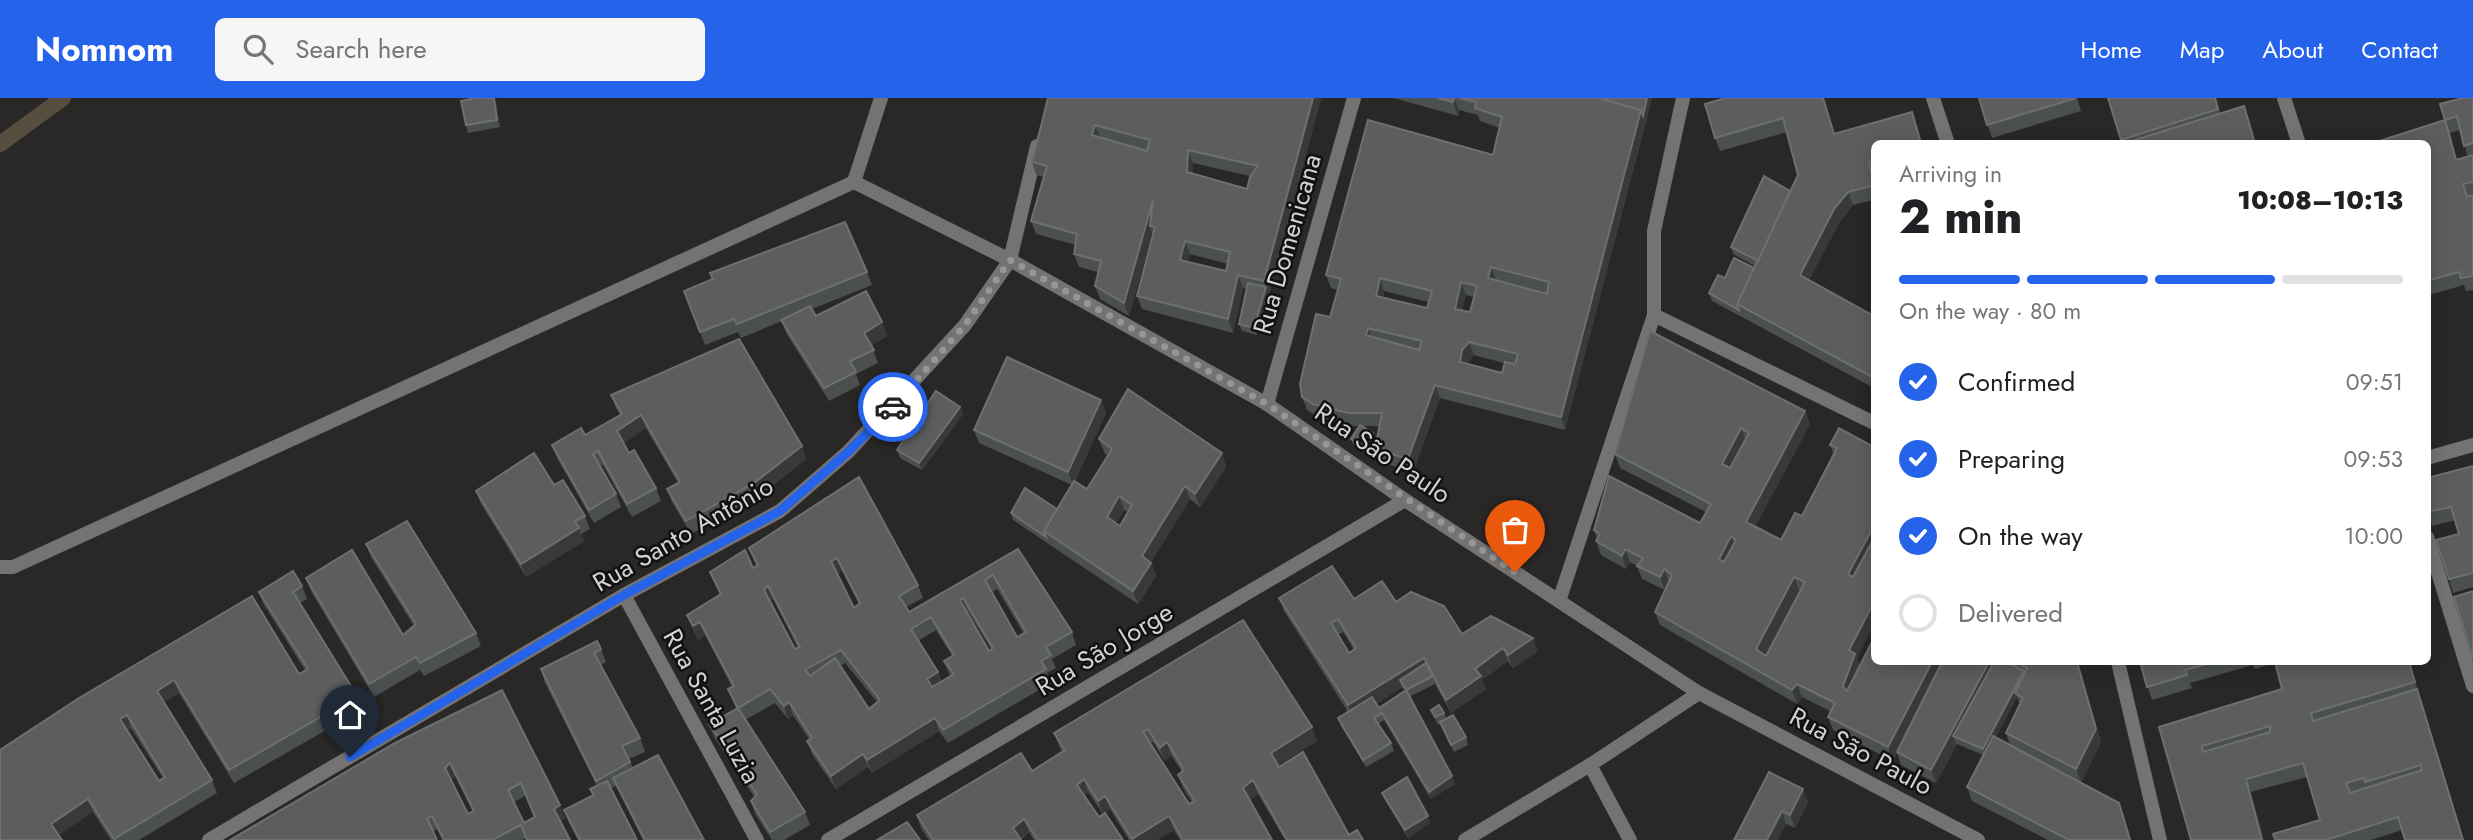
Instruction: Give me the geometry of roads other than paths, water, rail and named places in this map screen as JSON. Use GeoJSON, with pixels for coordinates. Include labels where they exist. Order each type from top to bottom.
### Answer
{"type":"FeatureCollection","features":[{"type":"Feature","properties":{"kind":"street"},"geometry":{"type":"LineString","coordinates":[[0,567],[13,567],[854,182],[881,98]]}},
{"type":"Feature","properties":{"kind":"street","name":"Rua Domenicana"},"geometry":{"type":"LineString","coordinates":[[1267,404],[1354,98]]}},
{"type":"Feature","properties":{"kind":"street"},"geometry":{"type":"LineString","coordinates":[[1559,601],[1654,315],[1654,231],[1683,98]]}},
{"type":"Feature","properties":{"kind":"street"},"geometry":{"type":"LineString","coordinates":[[1933,98],[1947,140]]}},
{"type":"Feature","properties":{"kind":"street"},"geometry":{"type":"LineString","coordinates":[[2284,98],[2298,140]]}},
{"type":"Feature","properties":{"kind":"street"},"geometry":{"type":"LineString","coordinates":[[1010,260],[1041,125]]}},
{"type":"Feature","properties":{"kind":"street","name":"Rua São Paulo"},"geometry":{"type":"LineString","coordinates":[[854,182],[1010,260],[1267,404],[1405,500],[1699,693],[1978,840]]}},
{"type":"Feature","properties":{"kind":"street","name":"Rua Santo Antônio"},"geometry":{"type":"LineString","coordinates":[[209,840],[624,595],[780,511],[848,452],[965,325],[1010,260]]}},
{"type":"Feature","properties":{"kind":"street"},"geometry":{"type":"LineString","coordinates":[[1654,315],[1871,422]]}},
{"type":"Feature","properties":{"kind":"street"},"geometry":{"type":"LineString","coordinates":[[2431,457],[2473,444]]}},
{"type":"Feature","properties":{"kind":"street","name":"Rua São Jorge"},"geometry":{"type":"LineString","coordinates":[[828,840],[1405,500]]}},
{"type":"Feature","properties":{"kind":"street"},"geometry":{"type":"LineString","coordinates":[[2431,550],[2473,686]]}},
{"type":"Feature","properties":{"kind":"street","name":"Rua Santa Luzia"},"geometry":{"type":"LineString","coordinates":[[624,595],[757,840]]}},
{"type":"Feature","properties":{"kind":"street"},"geometry":{"type":"LineString","coordinates":[[2119,665],[2160,840]]}},
{"type":"Feature","properties":{"kind":"street"},"geometry":{"type":"LineString","coordinates":[[1465,840],[1590,765],[1699,693]]}},
{"type":"Feature","properties":{"kind":"street"},"geometry":{"type":"LineString","coordinates":[[1590,765],[1630,840]]}},
{"type":"Feature","properties":{"kind":"waterway"},"geometry":{"type":"LineString","coordinates":[[0,144],[63,98]]}}]}
